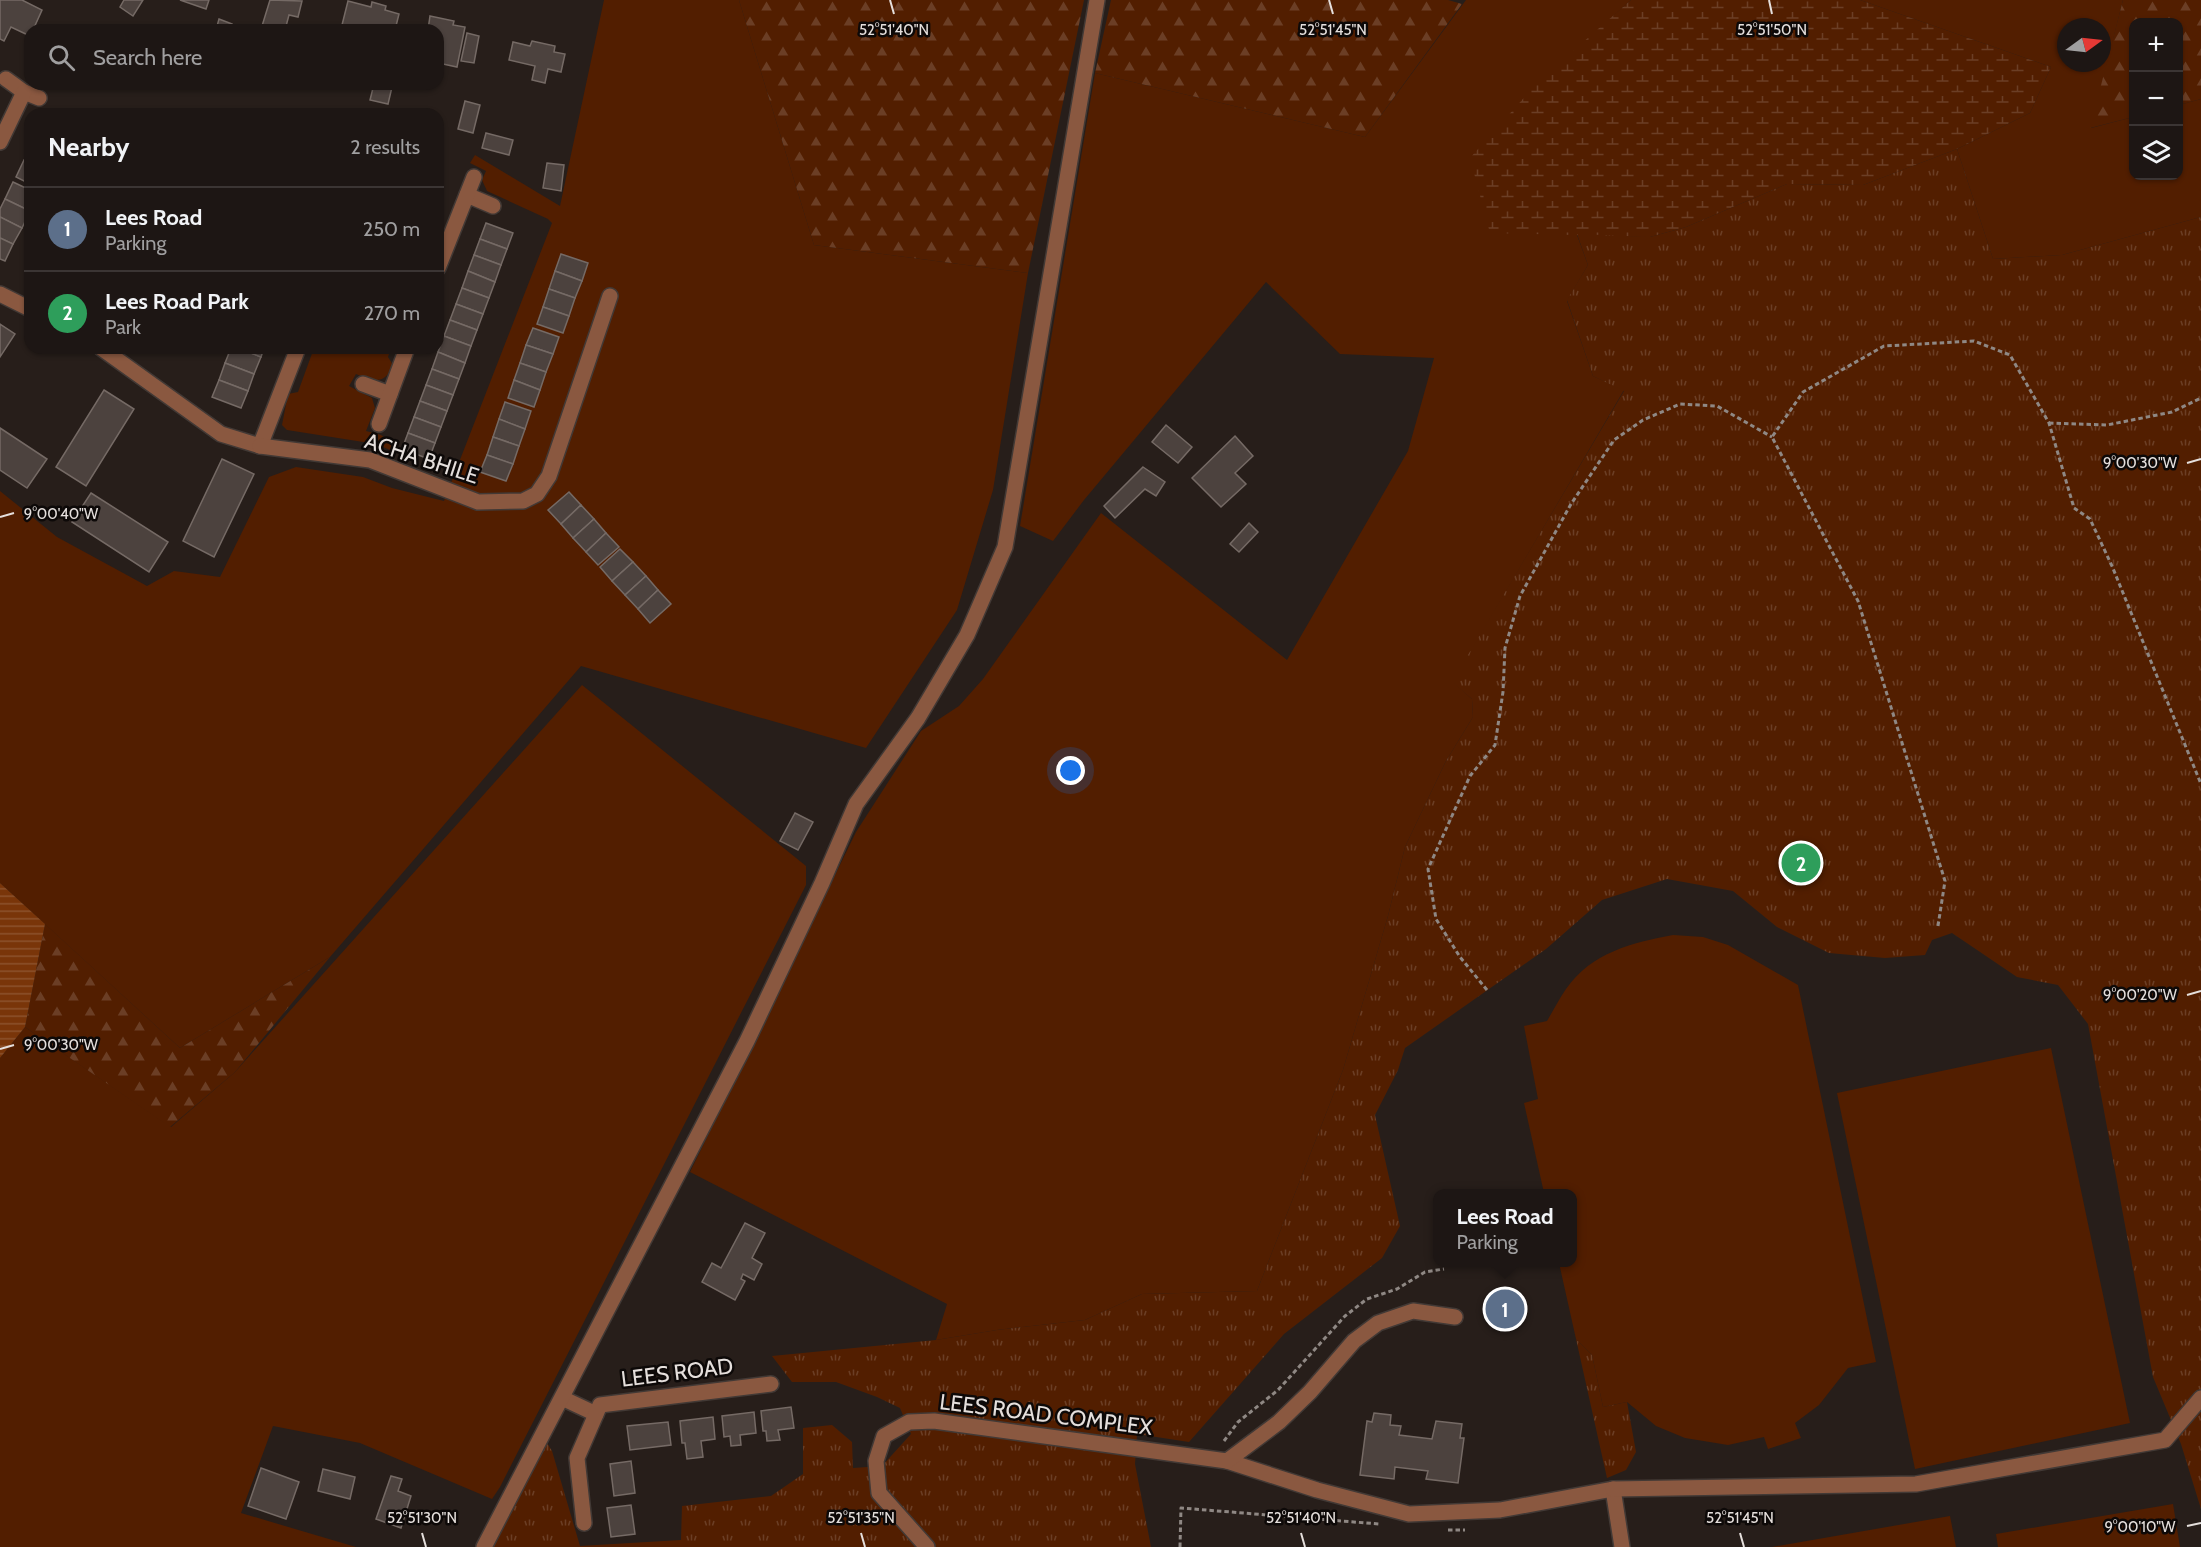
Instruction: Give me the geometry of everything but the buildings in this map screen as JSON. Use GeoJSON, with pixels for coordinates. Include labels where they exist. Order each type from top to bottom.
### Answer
{"type":"FeatureCollection","features":[{"type":"Feature","properties":{"kind":"street"},"geometry":{"type":"LineString","coordinates":[[484,1547],[747,1041],[822,883],[856,804],[918,718],[962,644],[1005,547],[1097,0]]}},
{"type":"Feature","properties":{"kind":"street"},"geometry":{"type":"LineString","coordinates":[[0,142],[31,95],[6,79]]}},
{"type":"Feature","properties":{"kind":"street"},"geometry":{"type":"LineString","coordinates":[[444,253],[474,177]]}},
{"type":"Feature","properties":{"kind":"street"},"geometry":{"type":"LineString","coordinates":[[467,195],[493,206]]}},
{"type":"Feature","properties":{"kind":"street"},"geometry":{"type":"LineString","coordinates":[[0,294],[24,306]]}},
{"type":"Feature","properties":{"kind":"street","name":"ACHA BHILE"},"geometry":{"type":"LineString","coordinates":[[109,354],[221,434],[260,446],[370,460],[478,502],[523,501],[537,494],[549,476],[610,296]]}},
{"type":"Feature","properties":{"kind":"street"},"geometry":{"type":"LineString","coordinates":[[260,446],[296,354]]}},
{"type":"Feature","properties":{"kind":"street","name":"ACHA BHILE"},"geometry":{"type":"LineString","coordinates":[[379,424],[405,354]]}},
{"type":"Feature","properties":{"kind":"street"},"geometry":{"type":"LineString","coordinates":[[363,384],[390,394]]}},
{"type":"Feature","properties":{"kind":"street"},"geometry":{"type":"LineString","coordinates":[[1222,1460],[1279,1422],[1310,1392],[1354,1341],[1378,1323],[1413,1311],[1455,1317]]}},
{"type":"Feature","properties":{"kind":"street","name":"LEES ROAD"},"geometry":{"type":"LineString","coordinates":[[596,1414],[600,1405],[771,1384]]}},
{"type":"Feature","properties":{"kind":"street"},"geometry":{"type":"LineString","coordinates":[[562,1398],[596,1414],[577,1458],[584,1523]]}},
{"type":"Feature","properties":{"kind":"street","name":"LEES ROAD COMPLEX"},"geometry":{"type":"LineString","coordinates":[[927,1547],[879,1493],[876,1461],[884,1436],[909,1422],[934,1421],[1222,1460],[1317,1490],[1409,1514],[1500,1510],[1613,1488],[1916,1484],[2165,1440],[2201,1398]]}},
{"type":"Feature","properties":{"kind":"street"},"geometry":{"type":"LineString","coordinates":[[1613,1488],[1622,1547]]}},
{"type":"Feature","properties":{"kind":"path"},"geometry":{"type":"LineString","coordinates":[[1772,437],[1803,392],[1884,346],[1974,341],[2010,355],[2049,423],[2074,508],[2090,519],[2112,566],[2201,784]]}},
{"type":"Feature","properties":{"kind":"path"},"geometry":{"type":"LineString","coordinates":[[2049,423],[2107,425],[2172,412],[2201,398]]}},
{"type":"Feature","properties":{"kind":"path"},"geometry":{"type":"LineString","coordinates":[[1487,990],[1460,957],[1436,919],[1428,869],[1470,776],[1495,745],[1503,692],[1505,648],[1520,596],[1571,504],[1614,440],[1643,420],[1680,404],[1717,406],[1772,437],[1858,601],[1945,881],[1938,926]]}},
{"type":"Feature","properties":{"kind":"path"},"geometry":{"type":"LineString","coordinates":[[1222,1460],[1221,1446],[1238,1422],[1278,1390],[1345,1316],[1367,1299],[1397,1289],[1425,1272],[1444,1269]]}},
{"type":"Feature","properties":{"kind":"green space"},"geometry":{"type":"Polygon","coordinates":[[[604,0],[739,0],[814,245],[1028,273],[993,490],[957,610],[866,748],[581,666],[330,957],[180,1048],[0,883],[0,491],[57,537],[147,586],[174,571],[220,577],[269,477],[296,467],[363,477],[392,488],[444,501],[552,223],[548,219],[487,191],[482,180],[486,171],[470,163],[475,155],[560,206],[604,0]]]}},
{"type":"Feature","properties":{"kind":"green space"},"geometry":{"type":"Polygon","coordinates":[[[739,0],[1084,0],[1028,273],[814,245],[739,0]]]}},
{"type":"Feature","properties":{"kind":"green space"},"geometry":{"type":"Polygon","coordinates":[[[1111,0],[1448,0],[1462,4],[1365,137],[1095,73],[1111,0]]]}},
{"type":"Feature","properties":{"kind":"green space"},"geometry":{"type":"Polygon","coordinates":[[[1466,0],[1631,0],[1609,20],[1650,237],[1577,235],[1588,265],[1567,301],[1593,376],[1624,390],[1453,682],[1472,699],[1473,717],[1446,761],[1405,847],[1388,916],[1343,1070],[1257,1291],[1142,1294],[1085,1320],[936,1340],[947,1304],[690,1172],[856,832],[921,731],[959,706],[983,679],[1101,513],[1287,660],[1408,451],[1434,358],[1340,354],[1266,282],[1084,500],[1053,541],[1020,526],[1095,73],[1365,137],[1466,0]]]}},
{"type":"Feature","properties":{"kind":"green space"},"geometry":{"type":"Polygon","coordinates":[[[1631,0],[1860,0],[2051,67],[2030,113],[1957,149],[1863,185],[1787,184],[1686,227],[1650,237],[1490,233],[1470,158],[1540,80],[1631,0]]]}},
{"type":"Feature","properties":{"kind":"green space"},"geometry":{"type":"Polygon","coordinates":[[[1860,0],[2123,0],[2111,48],[2111,18],[2057,18],[2057,72],[2105,72],[2091,128],[2129,118],[2129,180],[2183,180],[2183,104],[2201,99],[2201,217],[2062,255],[1993,259],[1957,149],[2030,113],[2051,67],[1860,0]]]}},
{"type":"Feature","properties":{"kind":"green space"},"geometry":{"type":"Polygon","coordinates":[[[2123,0],[2201,0],[2201,99],[2183,104],[2183,18],[2129,18],[2129,118],[2090,128],[2104,72],[2111,72],[2111,47],[2123,0]]]}},
{"type":"Feature","properties":{"kind":"green space"},"geometry":{"type":"Polygon","coordinates":[[[1957,149],[1993,259],[2062,255],[2201,217],[2201,1509],[2181,1444],[2153,1377],[2088,1024],[2058,985],[2017,977],[1952,933],[1932,940],[1925,955],[1885,958],[1829,953],[1777,927],[1733,891],[1667,879],[1602,900],[1546,949],[1405,1048],[1398,1070],[1375,1115],[1400,1226],[1382,1258],[1284,1334],[1189,1442],[1137,1434],[1135,1464],[1151,1547],[493,1547],[547,1443],[552,1451],[580,1546],[681,1540],[682,1506],[771,1496],[803,1474],[803,1428],[832,1425],[852,1442],[853,1468],[882,1466],[911,1434],[900,1408],[836,1382],[792,1382],[772,1356],[936,1340],[1085,1320],[1142,1294],[1257,1291],[1343,1070],[1388,916],[1405,847],[1446,761],[1473,717],[1472,699],[1452,682],[1624,391],[1593,376],[1567,300],[1588,265],[1577,234],[1650,237],[1686,227],[1787,184],[1863,185],[1957,149]]]}},
{"type":"Feature","properties":{"kind":"green space"},"geometry":{"type":"Polygon","coordinates":[[[312,354],[389,354],[388,357],[393,365],[386,376],[373,380],[356,374],[349,386],[372,398],[375,408],[366,431],[381,435],[398,447],[397,453],[376,444],[287,430],[282,425],[288,394],[298,392],[312,354]]]}},
{"type":"Feature","properties":{"kind":"green space"},"geometry":{"type":"Polygon","coordinates":[[[582,685],[806,866],[806,885],[492,1499],[360,1443],[273,1426],[241,1513],[356,1547],[0,1547],[0,1058],[25,1027],[171,1127],[235,1072],[582,685]]]}},
{"type":"Feature","properties":{"kind":"green space"},"geometry":{"type":"Polygon","coordinates":[[[45,924],[180,1048],[330,957],[235,1072],[170,1127],[25,1027],[45,924]]]}},
{"type":"Feature","properties":{"kind":"green space"},"geometry":{"type":"Polygon","coordinates":[[[1673,935],[1703,937],[1728,945],[1798,985],[1876,1362],[1848,1368],[1819,1405],[1795,1423],[1801,1438],[1768,1449],[1764,1437],[1728,1445],[1685,1438],[1656,1426],[1627,1402],[1603,1407],[1592,1355],[1576,1339],[1560,1267],[1577,1267],[1577,1189],[1543,1189],[1524,1103],[1538,1099],[1524,1026],[1547,1021],[1563,993],[1576,976],[1588,966],[1614,951],[1673,935]]]}},
{"type":"Feature","properties":{"kind":"green space"},"geometry":{"type":"Polygon","coordinates":[[[2051,1048],[2130,1423],[1915,1469],[1837,1093],[2051,1048]]]}},
{"type":"Feature","properties":{"kind":"green space"},"geometry":{"type":"Polygon","coordinates":[[[1576,1339],[1592,1355],[1603,1407],[1627,1402],[1636,1452],[1626,1470],[1607,1478],[1576,1339]]]}},
{"type":"Feature","properties":{"kind":"green space"},"geometry":{"type":"Polygon","coordinates":[[[2173,1504],[2180,1547],[1998,1547],[1996,1534],[2173,1504]]]}},
{"type":"Feature","properties":{"kind":"green space"},"geometry":{"type":"Polygon","coordinates":[[[1950,1516],[1956,1547],[1772,1547],[1950,1516]]]}},
{"type":"Feature","properties":{"kind":"shaded area"},"geometry":{"type":"Polygon","coordinates":[[[0,883],[45,924],[25,1027],[0,1058],[0,883]]]}},
{"type":"Feature","properties":{"kind":"place","name":"Lees Road Park"},"geometry":{"type":"Point","coordinates":[1801,863]}},
{"type":"Feature","properties":{"kind":"place","name":"Lees Road"},"geometry":{"type":"Point","coordinates":[1505,1309]}}]}
